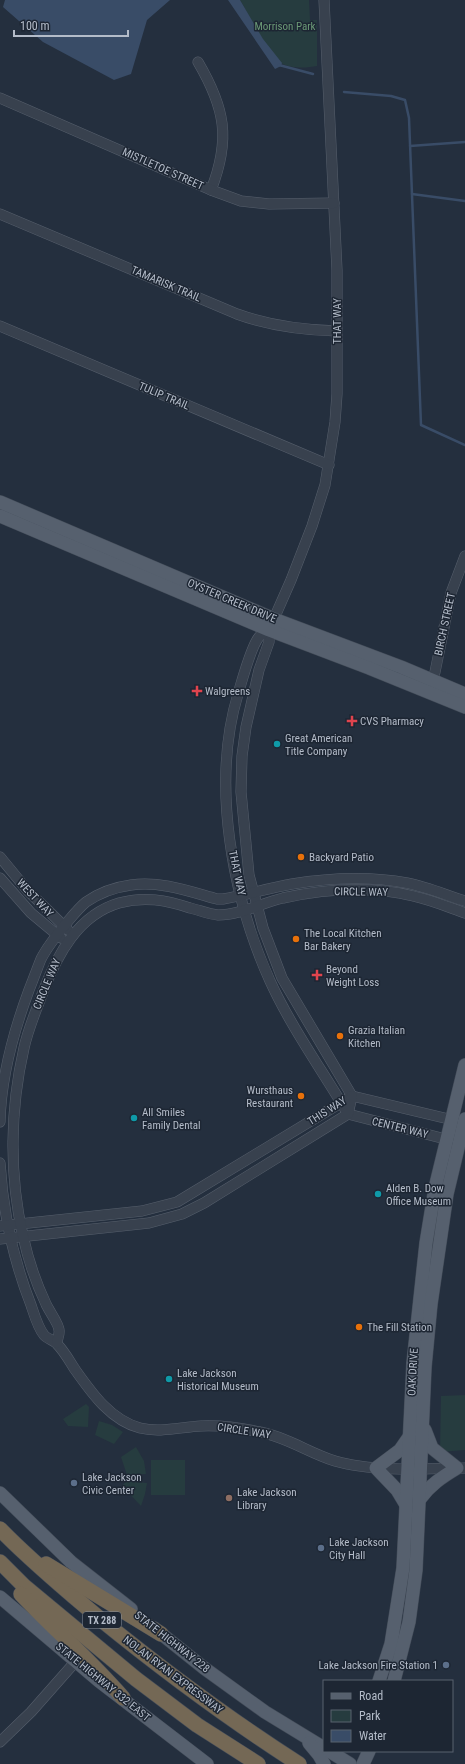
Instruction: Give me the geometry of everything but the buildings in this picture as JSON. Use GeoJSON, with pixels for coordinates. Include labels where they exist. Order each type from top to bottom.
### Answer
{"type":"FeatureCollection","features":[{"type":"Feature","properties":{"kind":"highway","name":"NOLAN RYAN EXPRESSWAY"},"geometry":{"type":"LineString","coordinates":[[0,1529],[60,1585],[142,1652],[209,1703],[300,1764]]}},
{"type":"Feature","properties":{"kind":"highway"},"geometry":{"type":"LineString","coordinates":[[15,1544],[162,1634]]}},
{"type":"Feature","properties":{"kind":"highway","name":"TX 288"},"geometry":{"type":"LineString","coordinates":[[0,1562],[24,1586],[136,1679],[197,1725],[258,1764]]}},
{"type":"Feature","properties":{"kind":"highway"},"geometry":{"type":"LineString","coordinates":[[0,1571],[57,1631],[103,1675],[123,1698]]}},
{"type":"Feature","properties":{"kind":"main road","name":"OYSTER CREEK DRIVE"},"geometry":{"type":"LineString","coordinates":[[0,502],[272,625]]}},
{"type":"Feature","properties":{"kind":"main road","name":"OYSTER CREEK DRIVE"},"geometry":{"type":"LineString","coordinates":[[0,516],[272,625],[430,686],[465,694]]}},
{"type":"Feature","properties":{"kind":"main road","name":"OYSTER CREEK DRIVE"},"geometry":{"type":"LineString","coordinates":[[430,686],[465,707]]}},
{"type":"Feature","properties":{"kind":"main road","name":"OAK DRIVE"},"geometry":{"type":"LineString","coordinates":[[409,1569],[406,1505],[423,1425],[431,1304],[447,1194],[461,1130],[465,1065]]}},
{"type":"Feature","properties":{"kind":"main road","name":"OAK DRIVE"},"geometry":{"type":"LineString","coordinates":[[394,1680],[399,1633],[420,1499],[409,1437],[414,1344],[426,1243],[436,1188],[461,1130]]}},
{"type":"Feature","properties":{"kind":"main road"},"geometry":{"type":"LineString","coordinates":[[420,1499],[426,1490],[440,1478],[461,1468],[432,1448],[423,1425]]}},
{"type":"Feature","properties":{"kind":"main road"},"geometry":{"type":"LineString","coordinates":[[406,1505],[397,1490],[376,1468],[400,1450],[409,1437]]}},
{"type":"Feature","properties":{"kind":"main road","name":"STATE HIGHWAY 228"},"geometry":{"type":"LineString","coordinates":[[0,1493],[72,1562],[162,1634],[265,1712],[300,1732]]}},
{"type":"Feature","properties":{"kind":"main road","name":"STATE HIGHWAY 332 EAST"},"geometry":{"type":"LineString","coordinates":[[0,1597],[99,1681],[207,1764]]}},
{"type":"Feature","properties":{"kind":"main road","name":"OAK DRIVE"},"geometry":{"type":"LineString","coordinates":[[380,1678],[399,1633]]}},
{"type":"Feature","properties":{"kind":"main road"},"geometry":{"type":"LineString","coordinates":[[380,1678],[394,1680]]}},
{"type":"Feature","properties":{"kind":"main road"},"geometry":{"type":"LineString","coordinates":[[300,1732],[323,1747]]}},
{"type":"Feature","properties":{"kind":"main road"},"geometry":{"type":"LineString","coordinates":[[300,1732],[319,1755],[324,1764]]}},
{"type":"Feature","properties":{"kind":"main road"},"geometry":{"type":"LineString","coordinates":[[332,1752],[349,1760]]}},
{"type":"Feature","properties":{"kind":"main road"},"geometry":{"type":"LineString","coordinates":[[363,1764],[369,1752]]}},
{"type":"Feature","properties":{"kind":"street","name":"THAT WAY"},"geometry":{"type":"LineString","coordinates":[[324,0],[334,203],[337,331],[336,401],[329,465],[324,485],[312,526],[272,625],[269,642],[259,670],[250,707],[242,756],[241,792],[246,852],[253,894],[282,978],[352,1096]]}},
{"type":"Feature","properties":{"kind":"street"},"geometry":{"type":"LineString","coordinates":[[198,62],[211,84],[222,112],[223,146],[219,171],[211,190]]}},
{"type":"Feature","properties":{"kind":"street","name":"MISTLETOE STREET"},"geometry":{"type":"LineString","coordinates":[[0,98],[211,190],[241,201],[269,204],[334,203]]}},
{"type":"Feature","properties":{"kind":"street","name":"TAMARISK TRAIL"},"geometry":{"type":"LineString","coordinates":[[0,214],[244,317],[274,326],[302,330],[337,331]]}},
{"type":"Feature","properties":{"kind":"street","name":"TULIP TRAIL"},"geometry":{"type":"LineString","coordinates":[[0,326],[329,465]]}},
{"type":"Feature","properties":{"kind":"street","name":"BIRCH STREET"},"geometry":{"type":"LineString","coordinates":[[430,686],[451,593],[465,556]]}},
{"type":"Feature","properties":{"kind":"street","name":"THAT WAY"},"geometry":{"type":"LineString","coordinates":[[272,625],[259,637],[246,667],[233,709],[229,737],[226,792],[232,852],[245,910],[259,955],[270,982],[292,1022],[342,1103]]}},
{"type":"Feature","properties":{"kind":"street"},"geometry":{"type":"LineString","coordinates":[[233,709],[250,707]]}},
{"type":"Feature","properties":{"kind":"street","name":"WEST WAY"},"geometry":{"type":"LineString","coordinates":[[0,857],[28,891],[74,935]]}},
{"type":"Feature","properties":{"kind":"street","name":"WEST WAY"},"geometry":{"type":"LineString","coordinates":[[0,878],[31,913],[67,943]]}},
{"type":"Feature","properties":{"kind":"street","name":"CIRCLE WAY"},"geometry":{"type":"LineString","coordinates":[[0,1122],[3,1081],[16,1024],[41,959],[56,935],[85,903],[96,896],[120,887],[131,885],[167,885],[216,899],[253,894],[305,882],[340,879],[374,879],[408,883],[465,901]]}},
{"type":"Feature","properties":{"kind":"street","name":"CIRCLE WAY"},"geometry":{"type":"LineString","coordinates":[[57,1343],[59,1330],[41,1293],[20,1224],[13,1156],[14,1116],[17,1084],[24,1047],[31,1022],[54,962],[67,943],[86,921],[106,908],[116,904],[140,899],[163,900],[216,915],[245,910],[282,898],[334,891],[374,891],[411,896],[465,914]]}},
{"type":"Feature","properties":{"kind":"street","name":"THIS WAY"},"geometry":{"type":"LineString","coordinates":[[4,1225],[142,1211],[177,1202],[352,1096]]}},
{"type":"Feature","properties":{"kind":"street","name":"THIS WAY"},"geometry":{"type":"LineString","coordinates":[[5,1238],[149,1223],[179,1215],[209,1200],[348,1114],[352,1096]]}},
{"type":"Feature","properties":{"kind":"street","name":"CENTER WAY"},"geometry":{"type":"LineString","coordinates":[[352,1096],[461,1130]]}},
{"type":"Feature","properties":{"kind":"street"},"geometry":{"type":"LineString","coordinates":[[342,1103],[348,1114]]}},
{"type":"Feature","properties":{"kind":"street","name":"CENTER WAY"},"geometry":{"type":"LineString","coordinates":[[348,1114],[461,1130]]}},
{"type":"Feature","properties":{"kind":"street","name":"CIRCLE WAY"},"geometry":{"type":"LineString","coordinates":[[0,1163],[5,1238],[21,1282],[44,1336],[57,1343],[96,1397],[114,1416],[132,1426],[149,1430],[202,1426],[245,1429],[284,1438],[334,1461],[356,1466],[376,1468],[461,1468]]}},
{"type":"Feature","properties":{"kind":"street"},"geometry":{"type":"LineString","coordinates":[[0,1742],[31,1712],[76,1661]]}},
{"type":"Feature","properties":{"kind":"green space","name":"Morrison Park"},"geometry":{"type":"Polygon","coordinates":[[[240,0],[309,0],[310,20],[317,20],[317,66],[304,68],[281,63],[270,51],[240,0]]]}},
{"type":"Feature","properties":{"kind":"green space"},"geometry":{"type":"Polygon","coordinates":[[[465,1395],[465,1450],[440,1452],[441,1396],[465,1395]]]}},
{"type":"Feature","properties":{"kind":"green space"},"geometry":{"type":"Polygon","coordinates":[[[86,1404],[89,1407],[88,1427],[68,1426],[63,1419],[86,1404]]]}},
{"type":"Feature","properties":{"kind":"green space"},"geometry":{"type":"Polygon","coordinates":[[[99,1421],[112,1425],[123,1432],[114,1444],[95,1435],[99,1421]]]}},
{"type":"Feature","properties":{"kind":"green space"},"geometry":{"type":"Polygon","coordinates":[[[136,1447],[144,1461],[146,1474],[127,1475],[121,1457],[136,1447]]]}},
{"type":"Feature","properties":{"kind":"green space"},"geometry":{"type":"Polygon","coordinates":[[[151,1460],[185,1460],[185,1495],[151,1495],[151,1460]]]}},
{"type":"Feature","properties":{"kind":"green space"},"geometry":{"type":"Polygon","coordinates":[[[126,1481],[147,1483],[141,1506],[122,1486],[126,1481]]]}},
{"type":"Feature","properties":{"kind":"water"},"geometry":{"type":"Polygon","coordinates":[[[5,0],[170,0],[147,20],[131,74],[114,80],[43,42],[3,7],[5,0]]]}},
{"type":"Feature","properties":{"kind":"water"},"geometry":{"type":"Polygon","coordinates":[[[228,0],[240,0],[263,39],[282,63],[281,66],[275,69],[228,0]]]}},
{"type":"Feature","properties":{"kind":"waterway"},"geometry":{"type":"LineString","coordinates":[[279,65],[313,74]]}},
{"type":"Feature","properties":{"kind":"waterway"},"geometry":{"type":"LineString","coordinates":[[344,92],[391,96],[405,100],[409,118],[421,425],[465,445]]}},
{"type":"Feature","properties":{"kind":"waterway"},"geometry":{"type":"LineString","coordinates":[[410,146],[465,142]]}},
{"type":"Feature","properties":{"kind":"waterway"},"geometry":{"type":"LineString","coordinates":[[412,194],[465,201]]}},
{"type":"Feature","properties":{"kind":"place","name":"Walgreens"},"geometry":{"type":"Point","coordinates":[197,691]}},
{"type":"Feature","properties":{"kind":"place","name":"CVS Pharmacy"},"geometry":{"type":"Point","coordinates":[352,721]}},
{"type":"Feature","properties":{"kind":"place","name":"Great American Title Company"},"geometry":{"type":"Point","coordinates":[277,744]}},
{"type":"Feature","properties":{"kind":"place","name":"Backyard Patio"},"geometry":{"type":"Point","coordinates":[301,857]}},
{"type":"Feature","properties":{"kind":"place","name":"The Local Kitchen Bar Bakery"},"geometry":{"type":"Point","coordinates":[296,939]}},
{"type":"Feature","properties":{"kind":"place","name":"Beyond Weight Loss"},"geometry":{"type":"Point","coordinates":[317,975]}},
{"type":"Feature","properties":{"kind":"place","name":"Grazia Italian Kitchen"},"geometry":{"type":"Point","coordinates":[340,1036]}},
{"type":"Feature","properties":{"kind":"place","name":"Wursthaus Restaurant"},"geometry":{"type":"Point","coordinates":[301,1096]}},
{"type":"Feature","properties":{"kind":"place","name":"All Smiles Family Dental"},"geometry":{"type":"Point","coordinates":[134,1118]}},
{"type":"Feature","properties":{"kind":"place","name":"Alden B. Dow Office Museum"},"geometry":{"type":"Point","coordinates":[378,1194]}},
{"type":"Feature","properties":{"kind":"place","name":"The Fill Station"},"geometry":{"type":"Point","coordinates":[359,1327]}},
{"type":"Feature","properties":{"kind":"place","name":"Lake Jackson Historical Museum"},"geometry":{"type":"Point","coordinates":[169,1379]}},
{"type":"Feature","properties":{"kind":"place","name":"Lake Jackson Civic Center"},"geometry":{"type":"Point","coordinates":[74,1483]}},
{"type":"Feature","properties":{"kind":"place","name":"Lake Jackson Library"},"geometry":{"type":"Point","coordinates":[229,1498]}},
{"type":"Feature","properties":{"kind":"place","name":"Lake Jackson City Hall"},"geometry":{"type":"Point","coordinates":[321,1548]}},
{"type":"Feature","properties":{"kind":"place","name":"Lake Jackson Fire Station 1"},"geometry":{"type":"Point","coordinates":[446,1665]}}]}
